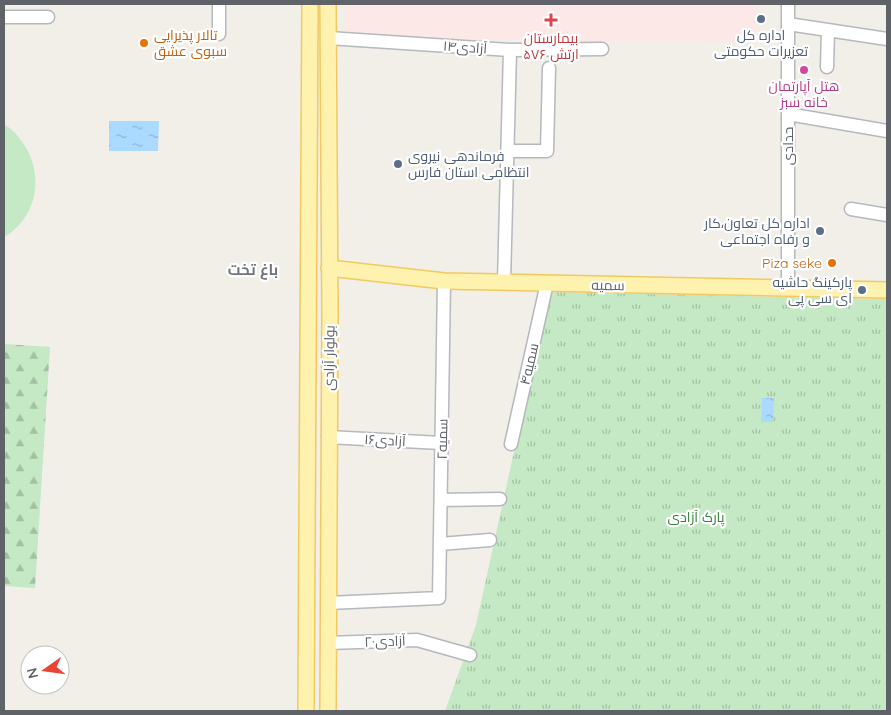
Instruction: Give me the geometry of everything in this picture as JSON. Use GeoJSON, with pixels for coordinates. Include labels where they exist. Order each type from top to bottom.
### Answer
{"type":"FeatureCollection","features":[{"type":"Feature","properties":{"kind":"main road","name":"بولوار آزادی"},"geometry":{"type":"LineString","coordinates":[[306,711],[310,4]]}},
{"type":"Feature","properties":{"kind":"main road","name":"بولوار آزادی"},"geometry":{"type":"LineString","coordinates":[[328,4],[328,711]]}},
{"type":"Feature","properties":{"kind":"main road","name":"سمیه"},"geometry":{"type":"LineString","coordinates":[[329,268],[444,281],[887,290]]}},
{"type":"Feature","properties":{"kind":"main road"},"geometry":{"type":"LineString","coordinates":[[307,416],[328,416]]}},
{"type":"Feature","properties":{"kind":"street"},"geometry":{"type":"LineString","coordinates":[[219,4],[219,34]]}},
{"type":"Feature","properties":{"kind":"street","name":"حدادی"},"geometry":{"type":"LineString","coordinates":[[788,4],[788,288]]}},
{"type":"Feature","properties":{"kind":"street"},"geometry":{"type":"LineString","coordinates":[[4,17],[48,17]]}},
{"type":"Feature","properties":{"kind":"street"},"geometry":{"type":"LineString","coordinates":[[788,24],[887,39]]}},
{"type":"Feature","properties":{"kind":"street"},"geometry":{"type":"LineString","coordinates":[[827,67],[828,30]]}},
{"type":"Feature","properties":{"kind":"street","name":"آزادی۱۴"},"geometry":{"type":"LineString","coordinates":[[328,38],[510,50],[602,49]]}},
{"type":"Feature","properties":{"kind":"street"},"geometry":{"type":"LineString","coordinates":[[504,282],[510,50]]}},
{"type":"Feature","properties":{"kind":"street"},"geometry":{"type":"LineString","coordinates":[[508,151],[547,151],[549,68]]}},
{"type":"Feature","properties":{"kind":"street"},"geometry":{"type":"LineString","coordinates":[[788,114],[887,131]]}},
{"type":"Feature","properties":{"kind":"street"},"geometry":{"type":"LineString","coordinates":[[851,209],[887,215]]}},
{"type":"Feature","properties":{"kind":"street","name":"۲سمیه"},"geometry":{"type":"LineString","coordinates":[[328,603],[439,598],[444,281]]}},
{"type":"Feature","properties":{"kind":"street","name":"سمیه۴"},"geometry":{"type":"LineString","coordinates":[[511,444],[547,283]]}},
{"type":"Feature","properties":{"kind":"street","name":"آزادی۱۶"},"geometry":{"type":"LineString","coordinates":[[328,437],[442,443]]}},
{"type":"Feature","properties":{"kind":"street"},"geometry":{"type":"LineString","coordinates":[[440,500],[500,499]]}},
{"type":"Feature","properties":{"kind":"street"},"geometry":{"type":"LineString","coordinates":[[440,544],[490,540]]}},
{"type":"Feature","properties":{"kind":"street","name":"آزادی۲۰"},"geometry":{"type":"LineString","coordinates":[[328,643],[417,640],[470,655]]}},
{"type":"Feature","properties":{"kind":"shaded area","name":"بیمارستان ۵۷۶ ارتش"},"geometry":{"type":"Polygon","coordinates":[[[345,4],[756,4],[755,43],[346,37],[345,4]]]}},
{"type":"Feature","properties":{"kind":"green space"},"geometry":{"type":"Polygon","coordinates":[[[4,125],[17,135],[30,155],[35,182],[34,195],[24,219],[4,237],[4,125]]]}},
{"type":"Feature","properties":{"kind":"green space","name":"پارک آزادی"},"geometry":{"type":"Polygon","coordinates":[[[549,292],[887,299],[887,711],[445,711],[476,625],[549,292]]]}},
{"type":"Feature","properties":{"kind":"green space"},"geometry":{"type":"Polygon","coordinates":[[[4,344],[50,347],[35,588],[4,586],[4,344]]]}},
{"type":"Feature","properties":{"kind":"water"},"geometry":{"type":"Polygon","coordinates":[[[109,121],[159,121],[158,151],[109,151],[109,121]]]}},
{"type":"Feature","properties":{"kind":"water"},"geometry":{"type":"Polygon","coordinates":[[[762,398],[774,398],[773,422],[761,422],[762,398]]]}},
{"type":"Feature","properties":{"kind":"place","name":"اداره کل تعزیرات حکومتی"},"geometry":{"type":"Point","coordinates":[761,19]}},
{"type":"Feature","properties":{"kind":"place","name":"بیمارستان ۵۷۶ ارتش"},"geometry":{"type":"Point","coordinates":[551,20]}},
{"type":"Feature","properties":{"kind":"place","name":"تالار پذیرایی سبوی عشق"},"geometry":{"type":"Point","coordinates":[144,43]}},
{"type":"Feature","properties":{"kind":"place","name":"هتل آپارتمان خانه سبز"},"geometry":{"type":"Point","coordinates":[804,70]}},
{"type":"Feature","properties":{"kind":"place","name":"فرماندهی نیروی انتظامی استان فارس"},"geometry":{"type":"Point","coordinates":[398,164]}},
{"type":"Feature","properties":{"kind":"place","name":"اداره کل تعاون،کار و رفاه اجتماعی"},"geometry":{"type":"Point","coordinates":[820,231]}},
{"type":"Feature","properties":{"kind":"place","name":"Piza seke"},"geometry":{"type":"Point","coordinates":[832,263]}},
{"type":"Feature","properties":{"kind":"place","name":"پارکینگ حاشیه ای سی پی"},"geometry":{"type":"Point","coordinates":[862,290]}},
{"type":"Feature","properties":{"kind":"district","name":"باغ تخت"},"geometry":{"type":"Point","coordinates":[253,269]}}]}
